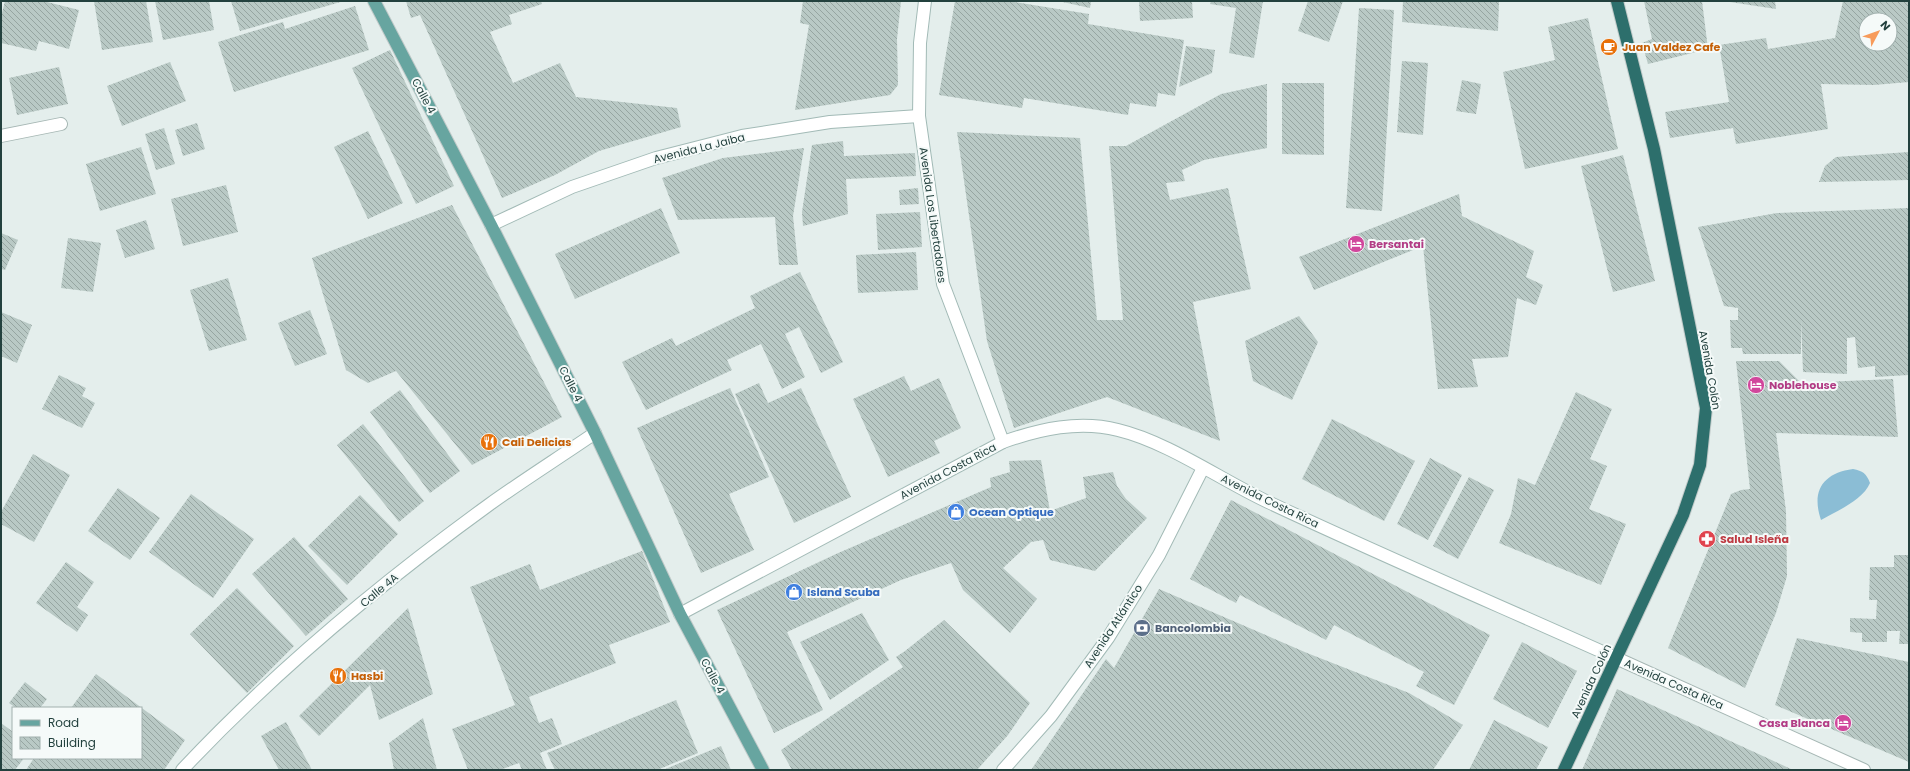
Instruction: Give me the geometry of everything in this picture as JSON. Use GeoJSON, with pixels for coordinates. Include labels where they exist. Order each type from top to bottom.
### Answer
{"type":"FeatureCollection","features":[{"type":"Feature","properties":{"kind":"highway","name":"Avenida Colón"},"geometry":{"type":"LineString","coordinates":[[1564,770],[1683,515],[1700,465],[1706,408],[1654,149],[1617,1]]}},
{"type":"Feature","properties":{"kind":"main road","name":"Calle 4"},"geometry":{"type":"LineString","coordinates":[[374,1],[492,225],[596,433],[680,614],[763,770]]}},
{"type":"Feature","properties":{"kind":"street","name":"Avenida Los Libertadores"},"geometry":{"type":"LineString","coordinates":[[925,1],[920,43],[919,116],[943,284],[1003,442]]}},
{"type":"Feature","properties":{"kind":"street","name":"Avenida La Jaiba"},"geometry":{"type":"LineString","coordinates":[[492,225],[572,187],[656,158],[749,135],[830,122],[919,116]]}},
{"type":"Feature","properties":{"kind":"street"},"geometry":{"type":"LineString","coordinates":[[1,136],[61,124]]}},
{"type":"Feature","properties":{"kind":"street","name":"Avenida Costa Rica"},"geometry":{"type":"LineString","coordinates":[[680,614],[1003,442],[1034,431],[1076,425],[1118,430],[1158,444],[1267,502],[1864,770]]}},
{"type":"Feature","properties":{"kind":"street","name":"Calle 4A"},"geometry":{"type":"LineString","coordinates":[[182,770],[202,748],[294,661],[390,580],[491,504],[596,433]]}},
{"type":"Feature","properties":{"kind":"street","name":"Avenida Atlántico"},"geometry":{"type":"LineString","coordinates":[[1003,770],[1051,716],[1108,638],[1159,555],[1202,468]]}},
{"type":"Feature","properties":{"kind":"water"},"geometry":{"type":"Polygon","coordinates":[[[1853,469],[1866,475],[1870,483],[1867,489],[1856,500],[1821,520],[1818,510],[1818,500],[1822,485],[1827,479],[1834,475],[1853,469]]]}},
{"type":"Feature","properties":{"kind":"building"},"geometry":{"type":"Polygon","coordinates":[[[5,1],[43,1],[79,10],[69,49],[39,41],[36,51],[1,43],[1,17],[5,1]]]}},
{"type":"Feature","properties":{"kind":"building"},"geometry":{"type":"Polygon","coordinates":[[[94,1],[146,1],[153,42],[102,50],[94,1]]]}},
{"type":"Feature","properties":{"kind":"building"},"geometry":{"type":"Polygon","coordinates":[[[155,1],[209,1],[214,30],[163,40],[155,1]]]}},
{"type":"Feature","properties":{"kind":"building"},"geometry":{"type":"Polygon","coordinates":[[[231,1],[344,1],[240,31],[231,1]]]}},
{"type":"Feature","properties":{"kind":"building"},"geometry":{"type":"Polygon","coordinates":[[[406,1],[541,1],[542,4],[509,15],[512,24],[490,32],[513,83],[560,63],[576,97],[677,108],[681,127],[599,151],[555,175],[502,198],[420,15],[411,18],[406,1]]]}},
{"type":"Feature","properties":{"kind":"building"},"geometry":{"type":"Polygon","coordinates":[[[803,1],[901,1],[897,39],[898,85],[890,95],[795,110],[809,25],[800,23],[803,1]]]}},
{"type":"Feature","properties":{"kind":"building"},"geometry":{"type":"Polygon","coordinates":[[[955,1],[1009,1],[1089,14],[1088,24],[1184,40],[1175,96],[1158,93],[1156,107],[1130,103],[1128,115],[1024,98],[1022,108],[939,95],[955,1]]]}},
{"type":"Feature","properties":{"kind":"building"},"geometry":{"type":"Polygon","coordinates":[[[1058,1],[1091,1],[1090,8],[1058,1]]]}},
{"type":"Feature","properties":{"kind":"building"},"geometry":{"type":"Polygon","coordinates":[[[1139,1],[1192,1],[1193,18],[1140,21],[1139,1]]]}},
{"type":"Feature","properties":{"kind":"building"},"geometry":{"type":"Polygon","coordinates":[[[1211,1],[1263,1],[1254,58],[1229,53],[1236,8],[1210,4],[1211,1]]]}},
{"type":"Feature","properties":{"kind":"building"},"geometry":{"type":"Polygon","coordinates":[[[1308,1],[1343,1],[1329,42],[1298,31],[1308,1]]]}},
{"type":"Feature","properties":{"kind":"building"},"geometry":{"type":"Polygon","coordinates":[[[1403,1],[1499,1],[1498,31],[1402,22],[1403,1]]]}},
{"type":"Feature","properties":{"kind":"building"},"geometry":{"type":"Polygon","coordinates":[[[1644,1],[1702,1],[1708,49],[1648,64],[1642,43],[1652,39],[1644,1]]]}},
{"type":"Feature","properties":{"kind":"building"},"geometry":{"type":"Polygon","coordinates":[[[1775,1],[1776,9],[1730,2],[1775,1]]]}},
{"type":"Feature","properties":{"kind":"building"},"geometry":{"type":"Polygon","coordinates":[[[1843,1],[1909,2],[1909,82],[1874,85],[1821,84],[1828,129],[1736,144],[1733,128],[1670,138],[1665,112],[1729,102],[1719,45],[1766,38],[1768,49],[1835,38],[1843,1]]]}},
{"type":"Feature","properties":{"kind":"building"},"geometry":{"type":"Polygon","coordinates":[[[355,6],[369,50],[234,92],[218,42],[283,22],[285,29],[355,6]]]}},
{"type":"Feature","properties":{"kind":"building"},"geometry":{"type":"Polygon","coordinates":[[[1359,8],[1394,10],[1382,211],[1346,208],[1359,8]]]}},
{"type":"Feature","properties":{"kind":"building"},"geometry":{"type":"Polygon","coordinates":[[[1588,18],[1618,149],[1525,169],[1503,72],[1555,60],[1548,27],[1588,18]]]}},
{"type":"Feature","properties":{"kind":"building"},"geometry":{"type":"Polygon","coordinates":[[[1186,46],[1215,50],[1212,73],[1179,87],[1186,46]]]}},
{"type":"Feature","properties":{"kind":"building"},"geometry":{"type":"Polygon","coordinates":[[[390,50],[454,186],[416,204],[352,68],[390,50]]]}},
{"type":"Feature","properties":{"kind":"building"},"geometry":{"type":"Polygon","coordinates":[[[1402,61],[1428,63],[1423,135],[1397,132],[1402,61]]]}},
{"type":"Feature","properties":{"kind":"building"},"geometry":{"type":"Polygon","coordinates":[[[170,62],[186,101],[122,126],[107,86],[170,62]]]}},
{"type":"Feature","properties":{"kind":"building"},"geometry":{"type":"Polygon","coordinates":[[[59,67],[68,104],[17,115],[9,78],[59,67]]]}},
{"type":"Feature","properties":{"kind":"building"},"geometry":{"type":"Polygon","coordinates":[[[1462,80],[1481,84],[1476,114],[1456,111],[1462,80]]]}},
{"type":"Feature","properties":{"kind":"building"},"geometry":{"type":"Polygon","coordinates":[[[1282,83],[1324,83],[1324,155],[1282,154],[1282,83]]]}},
{"type":"Feature","properties":{"kind":"building"},"geometry":{"type":"Polygon","coordinates":[[[1267,84],[1267,148],[1204,160],[1182,170],[1185,181],[1166,183],[1170,200],[1228,188],[1251,289],[1193,302],[1220,441],[1107,397],[1014,428],[987,341],[957,132],[1080,138],[1097,320],[1123,320],[1109,146],[1126,146],[1221,94],[1267,84]]]}},
{"type":"Feature","properties":{"kind":"building"},"geometry":{"type":"Polygon","coordinates":[[[197,123],[205,149],[183,156],[175,130],[197,123]]]}},
{"type":"Feature","properties":{"kind":"building"},"geometry":{"type":"Polygon","coordinates":[[[164,128],[175,164],[156,170],[145,134],[164,128]]]}},
{"type":"Feature","properties":{"kind":"building"},"geometry":{"type":"Polygon","coordinates":[[[368,131],[403,203],[368,219],[334,147],[368,131]]]}},
{"type":"Feature","properties":{"kind":"building"},"geometry":{"type":"Polygon","coordinates":[[[843,141],[844,156],[915,153],[916,176],[846,179],[848,214],[803,226],[802,212],[812,145],[843,141]]]}},
{"type":"Feature","properties":{"kind":"building"},"geometry":{"type":"Polygon","coordinates":[[[141,147],[156,194],[100,211],[86,164],[141,147]]]}},
{"type":"Feature","properties":{"kind":"building"},"geometry":{"type":"Polygon","coordinates":[[[804,148],[793,216],[798,265],[779,265],[775,217],[678,220],[662,178],[723,158],[804,148]]]}},
{"type":"Feature","properties":{"kind":"building"},"geometry":{"type":"Polygon","coordinates":[[[1909,152],[1909,180],[1819,182],[1825,166],[1836,157],[1909,152]]]}},
{"type":"Feature","properties":{"kind":"building"},"geometry":{"type":"Polygon","coordinates":[[[1623,155],[1655,281],[1613,292],[1581,166],[1623,155]]]}},
{"type":"Feature","properties":{"kind":"building"},"geometry":{"type":"Polygon","coordinates":[[[226,185],[238,232],[183,246],[171,199],[226,185]]]}},
{"type":"Feature","properties":{"kind":"building"},"geometry":{"type":"Polygon","coordinates":[[[918,188],[919,204],[900,205],[899,190],[918,188]]]}},
{"type":"Feature","properties":{"kind":"building"},"geometry":{"type":"Polygon","coordinates":[[[1459,194],[1462,216],[1534,251],[1526,277],[1543,285],[1536,305],[1517,298],[1508,357],[1472,359],[1478,387],[1438,389],[1423,246],[1314,290],[1299,257],[1459,194]]]}},
{"type":"Feature","properties":{"kind":"building"},"geometry":{"type":"Polygon","coordinates":[[[452,205],[562,417],[472,465],[396,371],[368,383],[346,370],[312,258],[452,205]]]}},
{"type":"Feature","properties":{"kind":"building"},"geometry":{"type":"Polygon","coordinates":[[[661,208],[680,253],[575,299],[555,254],[661,208]]]}},
{"type":"Feature","properties":{"kind":"building"},"geometry":{"type":"Polygon","coordinates":[[[1909,208],[1909,375],[1875,377],[1875,366],[1858,368],[1855,337],[1847,338],[1847,374],[1803,372],[1801,320],[1801,354],[1743,354],[1742,348],[1731,348],[1730,320],[1738,320],[1738,308],[1724,306],[1698,227],[1777,213],[1909,208]]]}},
{"type":"Feature","properties":{"kind":"building"},"geometry":{"type":"Polygon","coordinates":[[[920,212],[922,247],[878,250],[876,214],[920,212]]]}},
{"type":"Feature","properties":{"kind":"building"},"geometry":{"type":"Polygon","coordinates":[[[146,220],[155,249],[125,258],[116,230],[146,220]]]}},
{"type":"Feature","properties":{"kind":"building"},"geometry":{"type":"Polygon","coordinates":[[[1,233],[18,240],[5,270],[1,269],[1,233]]]}},
{"type":"Feature","properties":{"kind":"building"},"geometry":{"type":"Polygon","coordinates":[[[68,238],[101,243],[93,292],[61,288],[68,238]]]}},
{"type":"Feature","properties":{"kind":"building"},"geometry":{"type":"Polygon","coordinates":[[[916,252],[918,290],[858,293],[856,255],[916,252]]]}},
{"type":"Feature","properties":{"kind":"building"},"geometry":{"type":"Polygon","coordinates":[[[800,272],[843,362],[821,373],[799,327],[785,334],[805,377],[782,389],[761,344],[727,360],[732,370],[646,410],[622,362],[672,338],[676,346],[755,308],[750,296],[800,272]]]}},
{"type":"Feature","properties":{"kind":"building"},"geometry":{"type":"Polygon","coordinates":[[[228,278],[247,340],[209,351],[190,290],[228,278]]]}},
{"type":"Feature","properties":{"kind":"building"},"geometry":{"type":"Polygon","coordinates":[[[310,310],[327,354],[295,366],[278,323],[310,310]]]}},
{"type":"Feature","properties":{"kind":"building"},"geometry":{"type":"Polygon","coordinates":[[[1,312],[32,325],[17,363],[1,356],[1,312]]]}},
{"type":"Feature","properties":{"kind":"building"},"geometry":{"type":"Polygon","coordinates":[[[1299,316],[1318,342],[1292,400],[1253,381],[1245,341],[1299,316]]]}},
{"type":"Feature","properties":{"kind":"building"},"geometry":{"type":"Polygon","coordinates":[[[1736,361],[1779,361],[1801,383],[1893,379],[1898,437],[1776,433],[1786,511],[1787,576],[1776,613],[1745,688],[1668,648],[1731,494],[1741,490],[1750,489],[1736,361]]]}},
{"type":"Feature","properties":{"kind":"building"},"geometry":{"type":"Polygon","coordinates":[[[59,375],[86,388],[82,396],[95,403],[82,428],[42,409],[59,375]]]}},
{"type":"Feature","properties":{"kind":"building"},"geometry":{"type":"Polygon","coordinates":[[[904,376],[911,391],[939,378],[961,428],[934,441],[940,453],[888,477],[853,399],[904,376]]]}},
{"type":"Feature","properties":{"kind":"building"},"geometry":{"type":"Polygon","coordinates":[[[759,383],[768,403],[801,388],[851,497],[794,523],[735,394],[759,383]]]}},
{"type":"Feature","properties":{"kind":"building"},"geometry":{"type":"Polygon","coordinates":[[[730,388],[769,477],[729,494],[754,550],[701,573],[637,428],[730,388]]]}},
{"type":"Feature","properties":{"kind":"building"},"geometry":{"type":"Polygon","coordinates":[[[400,390],[460,471],[430,493],[370,412],[400,390]]]}},
{"type":"Feature","properties":{"kind":"building"},"geometry":{"type":"Polygon","coordinates":[[[1576,392],[1612,409],[1590,459],[1607,466],[1589,509],[1626,524],[1601,585],[1499,543],[1511,514],[1518,478],[1535,485],[1576,392]]]}},
{"type":"Feature","properties":{"kind":"building"},"geometry":{"type":"Polygon","coordinates":[[[1332,419],[1415,461],[1384,521],[1302,479],[1332,419]]]}},
{"type":"Feature","properties":{"kind":"building"},"geometry":{"type":"Polygon","coordinates":[[[363,424],[424,501],[399,522],[337,445],[363,424]]]}},
{"type":"Feature","properties":{"kind":"building"},"geometry":{"type":"Polygon","coordinates":[[[33,454],[70,475],[34,542],[1,524],[1,512],[33,454]]]}},
{"type":"Feature","properties":{"kind":"building"},"geometry":{"type":"Polygon","coordinates":[[[1430,458],[1462,475],[1428,540],[1397,524],[1430,458]]]}},
{"type":"Feature","properties":{"kind":"building"},"geometry":{"type":"Polygon","coordinates":[[[1041,460],[1050,511],[1086,498],[1083,477],[1113,472],[1117,486],[1126,499],[1147,518],[1095,571],[1050,560],[1043,540],[1031,542],[1003,568],[1037,599],[1010,633],[963,590],[951,563],[901,580],[787,632],[823,710],[774,733],[717,610],[836,554],[991,487],[990,478],[1010,472],[1009,461],[1041,460]]]}},
{"type":"Feature","properties":{"kind":"building"},"geometry":{"type":"Polygon","coordinates":[[[1469,477],[1494,490],[1458,559],[1433,546],[1469,477]]]}},
{"type":"Feature","properties":{"kind":"building"},"geometry":{"type":"Polygon","coordinates":[[[118,488],[160,518],[130,560],[88,531],[118,488]]]}},
{"type":"Feature","properties":{"kind":"building"},"geometry":{"type":"Polygon","coordinates":[[[191,494],[254,539],[213,598],[149,552],[191,494]]]}},
{"type":"Feature","properties":{"kind":"building"},"geometry":{"type":"Polygon","coordinates":[[[360,495],[398,534],[347,585],[308,546],[360,495]]]}},
{"type":"Feature","properties":{"kind":"building"},"geometry":{"type":"Polygon","coordinates":[[[1231,500],[1490,635],[1454,705],[1416,686],[1424,672],[1334,625],[1326,640],[1240,595],[1236,603],[1190,579],[1231,500]]]}},
{"type":"Feature","properties":{"kind":"building"},"geometry":{"type":"Polygon","coordinates":[[[294,537],[348,599],[306,636],[252,574],[294,537]]]}},
{"type":"Feature","properties":{"kind":"building"},"geometry":{"type":"Polygon","coordinates":[[[642,551],[670,622],[609,645],[616,663],[529,697],[539,723],[552,718],[562,744],[540,753],[547,770],[522,770],[519,763],[500,770],[468,770],[452,729],[515,705],[470,587],[530,564],[540,590],[642,551]]]}},
{"type":"Feature","properties":{"kind":"building"},"geometry":{"type":"Polygon","coordinates":[[[1894,555],[1909,555],[1909,644],[1899,644],[1900,631],[1887,631],[1887,642],[1862,642],[1862,633],[1850,632],[1850,618],[1876,619],[1877,600],[1869,600],[1870,567],[1894,567],[1894,555]]]}},
{"type":"Feature","properties":{"kind":"building"},"geometry":{"type":"Polygon","coordinates":[[[66,562],[94,582],[77,607],[88,615],[77,632],[36,603],[66,562]]]}},
{"type":"Feature","properties":{"kind":"building"},"geometry":{"type":"Polygon","coordinates":[[[237,588],[294,646],[247,693],[190,634],[237,588]]]}},
{"type":"Feature","properties":{"kind":"building"},"geometry":{"type":"Polygon","coordinates":[[[1159,589],[1307,653],[1409,693],[1463,725],[1433,770],[1031,770],[1106,659],[1114,668],[1159,589]]]}},
{"type":"Feature","properties":{"kind":"building"},"geometry":{"type":"Polygon","coordinates":[[[408,608],[433,694],[379,720],[370,685],[319,736],[299,716],[408,608]]]}},
{"type":"Feature","properties":{"kind":"building"},"geometry":{"type":"Polygon","coordinates":[[[862,613],[889,660],[830,700],[800,642],[862,613]]]}},
{"type":"Feature","properties":{"kind":"building"},"geometry":{"type":"Polygon","coordinates":[[[944,620],[1030,703],[1008,735],[977,770],[792,770],[781,750],[903,667],[896,657],[944,620]]]}},
{"type":"Feature","properties":{"kind":"building"},"geometry":{"type":"Polygon","coordinates":[[[1797,638],[1909,662],[1909,762],[1775,705],[1797,638]]]}},
{"type":"Feature","properties":{"kind":"building"},"geometry":{"type":"Polygon","coordinates":[[[1522,642],[1577,671],[1548,728],[1493,699],[1522,642]]]}},
{"type":"Feature","properties":{"kind":"building"},"geometry":{"type":"Polygon","coordinates":[[[96,674],[140,707],[72,707],[96,674]]]}},
{"type":"Feature","properties":{"kind":"building"},"geometry":{"type":"Polygon","coordinates":[[[25,682],[47,699],[41,707],[15,707],[9,703],[25,682]]]}},
{"type":"Feature","properties":{"kind":"building"},"geometry":{"type":"Polygon","coordinates":[[[1617,689],[1765,757],[1793,770],[1582,770],[1617,689]]]}},
{"type":"Feature","properties":{"kind":"building"},"geometry":{"type":"Polygon","coordinates":[[[676,700],[698,753],[657,770],[555,770],[547,753],[676,700]]]}},
{"type":"Feature","properties":{"kind":"building"},"geometry":{"type":"Polygon","coordinates":[[[142,708],[185,740],[164,770],[26,770],[33,759],[142,759],[142,708]]]}},
{"type":"Feature","properties":{"kind":"building"},"geometry":{"type":"Polygon","coordinates":[[[423,718],[437,770],[394,770],[389,743],[423,718]]]}},
{"type":"Feature","properties":{"kind":"building"},"geometry":{"type":"Polygon","coordinates":[[[1494,720],[1548,747],[1536,770],[1469,770],[1494,720]]]}},
{"type":"Feature","properties":{"kind":"building"},"geometry":{"type":"Polygon","coordinates":[[[286,722],[312,770],[279,770],[261,736],[286,722]]]}},
{"type":"Feature","properties":{"kind":"building"},"geometry":{"type":"Polygon","coordinates":[[[1,723],[12,731],[12,759],[23,759],[15,770],[1,770],[1,723]]]}},
{"type":"Feature","properties":{"kind":"building"},"geometry":{"type":"Polygon","coordinates":[[[721,746],[731,770],[663,770],[721,746]]]}},
{"type":"Feature","properties":{"kind":"place","name":"Juan Valdez Cafe"},"geometry":{"type":"Point","coordinates":[1609,47]}},
{"type":"Feature","properties":{"kind":"place","name":"Bersantai"},"geometry":{"type":"Point","coordinates":[1356,244]}},
{"type":"Feature","properties":{"kind":"place","name":"Noblehouse"},"geometry":{"type":"Point","coordinates":[1756,385]}},
{"type":"Feature","properties":{"kind":"place","name":"Cali Delicias"},"geometry":{"type":"Point","coordinates":[489,442]}},
{"type":"Feature","properties":{"kind":"place","name":"Ocean Optique"},"geometry":{"type":"Point","coordinates":[956,512]}},
{"type":"Feature","properties":{"kind":"place","name":"Salud Isleña"},"geometry":{"type":"Point","coordinates":[1707,539]}},
{"type":"Feature","properties":{"kind":"place","name":"Island Scuba"},"geometry":{"type":"Point","coordinates":[794,592]}},
{"type":"Feature","properties":{"kind":"place","name":"Bancolombia"},"geometry":{"type":"Point","coordinates":[1142,628]}},
{"type":"Feature","properties":{"kind":"place","name":"Hasbi"},"geometry":{"type":"Point","coordinates":[338,676]}},
{"type":"Feature","properties":{"kind":"place","name":"Casa Blanca"},"geometry":{"type":"Point","coordinates":[1843,723]}}]}
